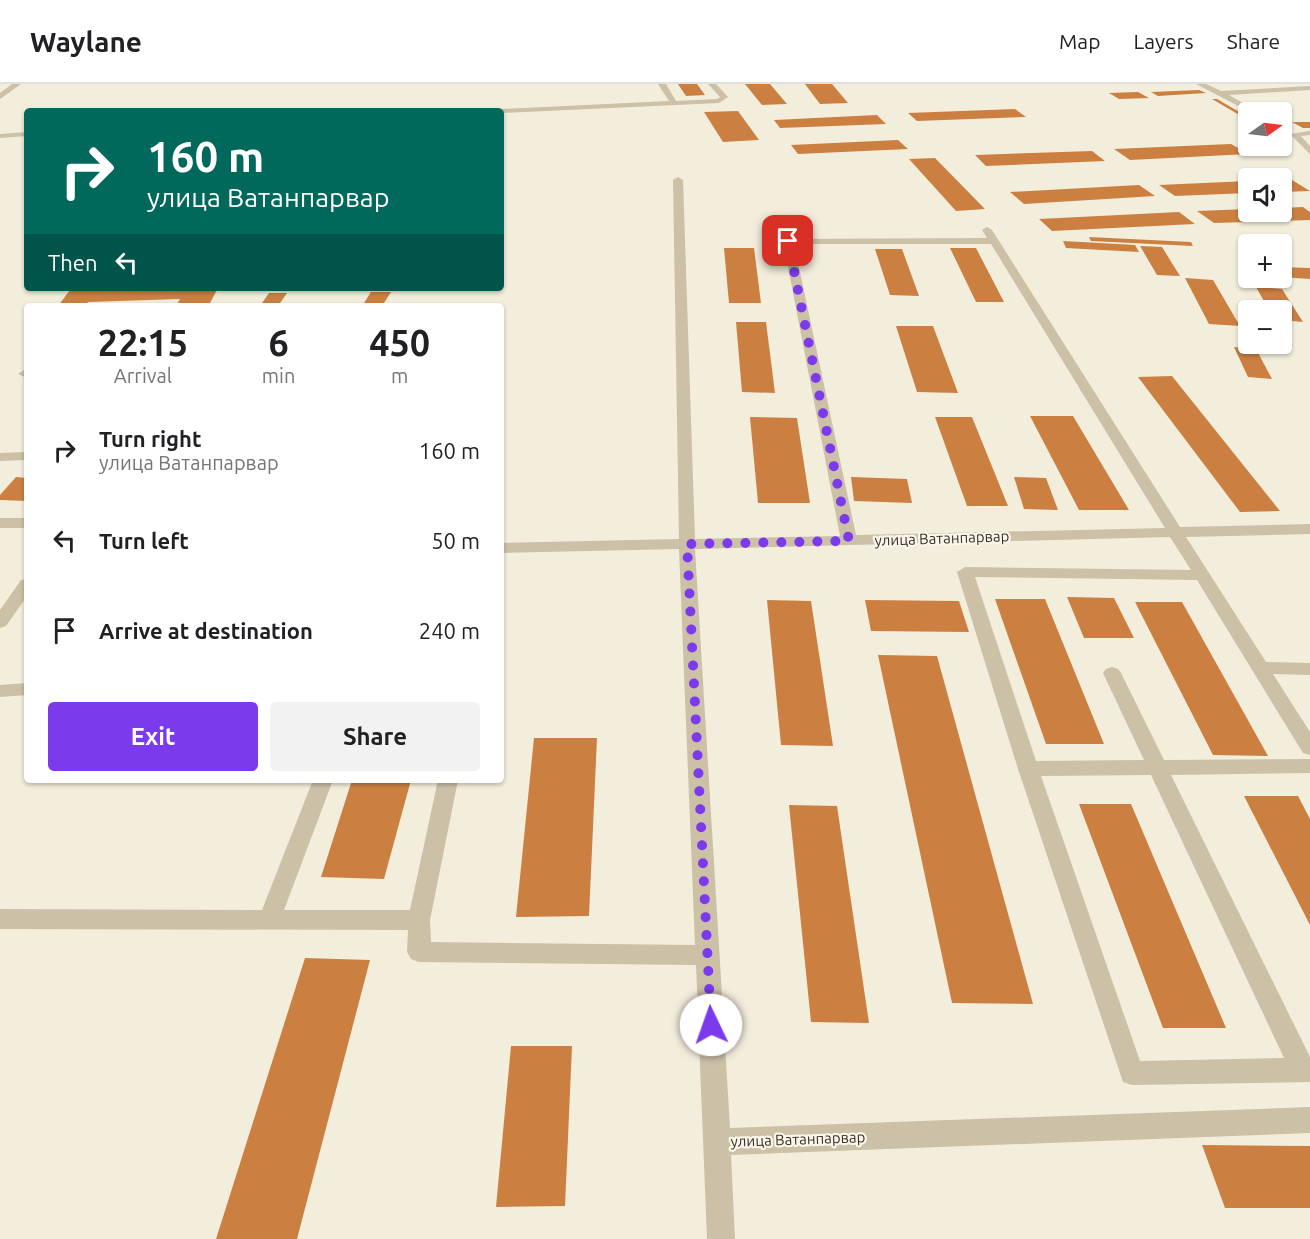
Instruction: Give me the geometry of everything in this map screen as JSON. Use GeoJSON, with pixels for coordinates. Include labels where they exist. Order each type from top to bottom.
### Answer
{"type":"FeatureCollection","features":[{"type":"Feature","properties":{"kind":"street"},"geometry":{"type":"LineString","coordinates":[[0,97],[17,84]]}},
{"type":"Feature","properties":{"kind":"street"},"geometry":{"type":"LineString","coordinates":[[662,84],[674,103]]}},
{"type":"Feature","properties":{"kind":"street"},"geometry":{"type":"LineString","coordinates":[[504,111],[719,101],[724,97],[712,84]]}},
{"type":"Feature","properties":{"kind":"street"},"geometry":{"type":"LineString","coordinates":[[1200,84],[1238,103]]}},
{"type":"Feature","properties":{"kind":"street"},"geometry":{"type":"LineString","coordinates":[[1220,93],[1310,88]]}},
{"type":"Feature","properties":{"kind":"street"},"geometry":{"type":"LineString","coordinates":[[1310,134],[1291,132],[1310,151]]}},
{"type":"Feature","properties":{"kind":"street"},"geometry":{"type":"LineString","coordinates":[[0,136],[24,134]]}},
{"type":"Feature","properties":{"kind":"street"},"geometry":{"type":"LineString","coordinates":[[504,548],[687,544],[678,180]]}},
{"type":"Feature","properties":{"kind":"street"},"geometry":{"type":"LineString","coordinates":[[849,541],[788,241],[990,236],[1310,748]]}},
{"type":"Feature","properties":{"kind":"street"},"geometry":{"type":"LineString","coordinates":[[3,457],[24,456]]}},
{"type":"Feature","properties":{"kind":"street"},"geometry":{"type":"LineString","coordinates":[[0,523],[24,523]]}},
{"type":"Feature","properties":{"kind":"street","name":"улица Ватанпарвар"},"geometry":{"type":"LineString","coordinates":[[1310,529],[687,544],[717,1142],[1310,1120]]}},
{"type":"Feature","properties":{"kind":"street"},"geometry":{"type":"LineString","coordinates":[[1112,674],[1307,1070],[1132,1073],[1028,769],[965,572],[1202,575]]}},
{"type":"Feature","properties":{"kind":"street"},"geometry":{"type":"LineString","coordinates":[[0,621],[24,588]]}},
{"type":"Feature","properties":{"kind":"street"},"geometry":{"type":"LineString","coordinates":[[1260,668],[1310,669]]}},
{"type":"Feature","properties":{"kind":"street"},"geometry":{"type":"LineString","coordinates":[[0,691],[24,689]]}},
{"type":"Feature","properties":{"kind":"street"},"geometry":{"type":"LineString","coordinates":[[1028,769],[1310,766]]}},
{"type":"Feature","properties":{"kind":"street"},"geometry":{"type":"LineString","coordinates":[[269,921],[322,783]]}},
{"type":"Feature","properties":{"kind":"street"},"geometry":{"type":"LineString","coordinates":[[447,783],[420,920],[419,952],[708,955]]}},
{"type":"Feature","properties":{"kind":"street"},"geometry":{"type":"LineString","coordinates":[[0,919],[420,920]]}},
{"type":"Feature","properties":{"kind":"street"},"geometry":{"type":"LineString","coordinates":[[717,1142],[721,1239]]}},
{"type":"Feature","properties":{"kind":"building"},"geometry":{"type":"Polygon","coordinates":[[[678,84],[697,84],[705,95],[686,96],[678,84]]]}},
{"type":"Feature","properties":{"kind":"building"},"geometry":{"type":"Polygon","coordinates":[[[745,84],[770,84],[787,104],[762,105],[745,84]]]}},
{"type":"Feature","properties":{"kind":"building"},"geometry":{"type":"Polygon","coordinates":[[[805,84],[832,84],[848,103],[820,104],[805,84]]]}},
{"type":"Feature","properties":{"kind":"building"},"geometry":{"type":"Polygon","coordinates":[[[1199,90],[1206,93],[1158,96],[1151,92],[1199,90]]]}},
{"type":"Feature","properties":{"kind":"building"},"geometry":{"type":"Polygon","coordinates":[[[1138,92],[1149,98],[1119,99],[1109,93],[1138,92]]]}},
{"type":"Feature","properties":{"kind":"building"},"geometry":{"type":"Polygon","coordinates":[[[1212,99],[1217,99],[1238,111],[1238,114],[1212,99]]]}},
{"type":"Feature","properties":{"kind":"building"},"geometry":{"type":"Polygon","coordinates":[[[1015,109],[1026,117],[917,121],[908,113],[1015,109]]]}},
{"type":"Feature","properties":{"kind":"building"},"geometry":{"type":"Polygon","coordinates":[[[738,111],[759,140],[723,142],[704,112],[738,111]]]}},
{"type":"Feature","properties":{"kind":"building"},"geometry":{"type":"Polygon","coordinates":[[[877,115],[886,124],[780,128],[774,120],[877,115]]]}},
{"type":"Feature","properties":{"kind":"building"},"geometry":{"type":"Polygon","coordinates":[[[1292,122],[1310,122],[1310,128],[1303,128],[1292,122]]]}},
{"type":"Feature","properties":{"kind":"building"},"geometry":{"type":"Polygon","coordinates":[[[898,140],[908,149],[798,154],[791,145],[898,140]]]}},
{"type":"Feature","properties":{"kind":"building"},"geometry":{"type":"Polygon","coordinates":[[[1231,144],[1238,148],[1238,155],[1130,160],[1114,149],[1231,144]]]}},
{"type":"Feature","properties":{"kind":"building"},"geometry":{"type":"Polygon","coordinates":[[[1092,151],[1105,161],[986,166],[975,155],[1092,151]]]}},
{"type":"Feature","properties":{"kind":"building"},"geometry":{"type":"Polygon","coordinates":[[[935,158],[985,209],[956,211],[909,159],[935,158]]]}},
{"type":"Feature","properties":{"kind":"building"},"geometry":{"type":"Polygon","coordinates":[[[1292,180],[1310,191],[1292,192],[1292,180]]]}},
{"type":"Feature","properties":{"kind":"building"},"geometry":{"type":"Polygon","coordinates":[[[1238,181],[1238,193],[1175,196],[1159,185],[1238,181]]]}},
{"type":"Feature","properties":{"kind":"building"},"geometry":{"type":"Polygon","coordinates":[[[1139,185],[1155,196],[1024,204],[1010,192],[1139,185]]]}},
{"type":"Feature","properties":{"kind":"building"},"geometry":{"type":"Polygon","coordinates":[[[1303,207],[1310,212],[1310,220],[1292,221],[1292,208],[1303,207]]]}},
{"type":"Feature","properties":{"kind":"building"},"geometry":{"type":"Polygon","coordinates":[[[1238,209],[1238,222],[1246,222],[1214,223],[1197,211],[1238,209]]]}},
{"type":"Feature","properties":{"kind":"building"},"geometry":{"type":"Polygon","coordinates":[[[1179,212],[1195,224],[1052,231],[1039,219],[1179,212]]]}},
{"type":"Feature","properties":{"kind":"building"},"geometry":{"type":"Polygon","coordinates":[[[1089,237],[1191,242],[1193,246],[1091,241],[1089,237]]]}},
{"type":"Feature","properties":{"kind":"building"},"geometry":{"type":"Polygon","coordinates":[[[1063,241],[1135,245],[1139,252],[1066,248],[1063,241]]]}},
{"type":"Feature","properties":{"kind":"building"},"geometry":{"type":"Polygon","coordinates":[[[1140,246],[1162,247],[1180,276],[1157,275],[1140,246]]]}},
{"type":"Feature","properties":{"kind":"building"},"geometry":{"type":"Polygon","coordinates":[[[724,248],[754,248],[761,303],[729,303],[724,248]]]}},
{"type":"Feature","properties":{"kind":"building"},"geometry":{"type":"Polygon","coordinates":[[[950,248],[976,248],[1004,302],[976,302],[950,248]]]}},
{"type":"Feature","properties":{"kind":"building"},"geometry":{"type":"Polygon","coordinates":[[[875,249],[902,249],[919,296],[890,295],[875,249]]]}},
{"type":"Feature","properties":{"kind":"building"},"geometry":{"type":"Polygon","coordinates":[[[1292,267],[1310,268],[1310,279],[1292,278],[1292,267]]]}},
{"type":"Feature","properties":{"kind":"building"},"geometry":{"type":"Polygon","coordinates":[[[1185,278],[1213,280],[1238,326],[1209,324],[1185,278]]]}},
{"type":"Feature","properties":{"kind":"building"},"geometry":{"type":"Polygon","coordinates":[[[1257,288],[1282,289],[1289,300],[1263,300],[1257,288]]]}},
{"type":"Feature","properties":{"kind":"building"},"geometry":{"type":"Polygon","coordinates":[[[69,291],[216,291],[210,303],[178,303],[180,299],[60,303],[69,291]]]}},
{"type":"Feature","properties":{"kind":"building"},"geometry":{"type":"Polygon","coordinates":[[[371,292],[391,292],[384,303],[364,303],[371,292]]]}},
{"type":"Feature","properties":{"kind":"building"},"geometry":{"type":"Polygon","coordinates":[[[269,293],[287,293],[280,303],[262,303],[269,293]]]}},
{"type":"Feature","properties":{"kind":"building"},"geometry":{"type":"Polygon","coordinates":[[[1292,305],[1303,322],[1292,321],[1292,305]]]}},
{"type":"Feature","properties":{"kind":"building"},"geometry":{"type":"Polygon","coordinates":[[[736,322],[766,322],[775,393],[742,392],[736,322]]]}},
{"type":"Feature","properties":{"kind":"building"},"geometry":{"type":"Polygon","coordinates":[[[896,326],[933,326],[958,393],[917,392],[896,326]]]}},
{"type":"Feature","properties":{"kind":"building"},"geometry":{"type":"Polygon","coordinates":[[[1234,347],[1238,347],[1238,354],[1259,354],[1272,379],[1248,377],[1234,347]]]}},
{"type":"Feature","properties":{"kind":"building"},"geometry":{"type":"Polygon","coordinates":[[[1172,376],[1280,511],[1240,512],[1138,377],[1172,376]]]}},
{"type":"Feature","properties":{"kind":"building"},"geometry":{"type":"Polygon","coordinates":[[[1030,416],[1073,416],[1129,510],[1079,510],[1030,416]]]}},
{"type":"Feature","properties":{"kind":"building"},"geometry":{"type":"Polygon","coordinates":[[[750,417],[797,418],[810,503],[758,503],[750,417]]]}},
{"type":"Feature","properties":{"kind":"building"},"geometry":{"type":"Polygon","coordinates":[[[935,417],[972,417],[1008,506],[967,506],[935,417]]]}},
{"type":"Feature","properties":{"kind":"building"},"geometry":{"type":"Polygon","coordinates":[[[16,477],[24,478],[24,501],[0,500],[0,495],[16,477]]]}},
{"type":"Feature","properties":{"kind":"building"},"geometry":{"type":"Polygon","coordinates":[[[851,477],[907,479],[912,503],[854,501],[851,477]]]}},
{"type":"Feature","properties":{"kind":"building"},"geometry":{"type":"Polygon","coordinates":[[[1014,477],[1046,478],[1058,510],[1024,509],[1014,477]]]}},
{"type":"Feature","properties":{"kind":"building"},"geometry":{"type":"Polygon","coordinates":[[[1067,597],[1114,598],[1134,638],[1084,638],[1067,597]]]}},
{"type":"Feature","properties":{"kind":"building"},"geometry":{"type":"Polygon","coordinates":[[[995,599],[1045,599],[1104,744],[1046,744],[995,599]]]}},
{"type":"Feature","properties":{"kind":"building"},"geometry":{"type":"Polygon","coordinates":[[[767,600],[811,601],[833,746],[781,745],[767,600]]]}},
{"type":"Feature","properties":{"kind":"building"},"geometry":{"type":"Polygon","coordinates":[[[865,600],[959,601],[969,632],[871,631],[865,600]]]}},
{"type":"Feature","properties":{"kind":"building"},"geometry":{"type":"Polygon","coordinates":[[[1135,602],[1182,602],[1268,756],[1213,755],[1135,602]]]}},
{"type":"Feature","properties":{"kind":"building"},"geometry":{"type":"Polygon","coordinates":[[[878,655],[937,656],[1033,1004],[952,1003],[878,655]]]}},
{"type":"Feature","properties":{"kind":"building"},"geometry":{"type":"Polygon","coordinates":[[[534,738],[597,738],[589,916],[516,917],[534,738]]]}},
{"type":"Feature","properties":{"kind":"building"},"geometry":{"type":"Polygon","coordinates":[[[351,783],[410,783],[384,879],[321,877],[351,783]]]}},
{"type":"Feature","properties":{"kind":"building"},"geometry":{"type":"Polygon","coordinates":[[[1244,796],[1298,796],[1310,819],[1310,925],[1244,796]]]}},
{"type":"Feature","properties":{"kind":"building"},"geometry":{"type":"Polygon","coordinates":[[[1079,804],[1131,804],[1226,1028],[1163,1028],[1079,804]]]}},
{"type":"Feature","properties":{"kind":"building"},"geometry":{"type":"Polygon","coordinates":[[[789,805],[837,806],[869,1023],[811,1022],[789,805]]]}},
{"type":"Feature","properties":{"kind":"building"},"geometry":{"type":"Polygon","coordinates":[[[305,958],[370,960],[297,1239],[216,1239],[305,958]]]}},
{"type":"Feature","properties":{"kind":"building"},"geometry":{"type":"Polygon","coordinates":[[[511,1046],[572,1046],[565,1206],[496,1207],[511,1046]]]}},
{"type":"Feature","properties":{"kind":"building"},"geometry":{"type":"Polygon","coordinates":[[[1202,1145],[1310,1146],[1310,1208],[1225,1208],[1202,1145]]]}},
{"type":"Feature","properties":{"kind":"route"},"geometry":{"type":"LineString","coordinates":[[711,1025],[687,544],[849,541],[788,241]]}}]}
